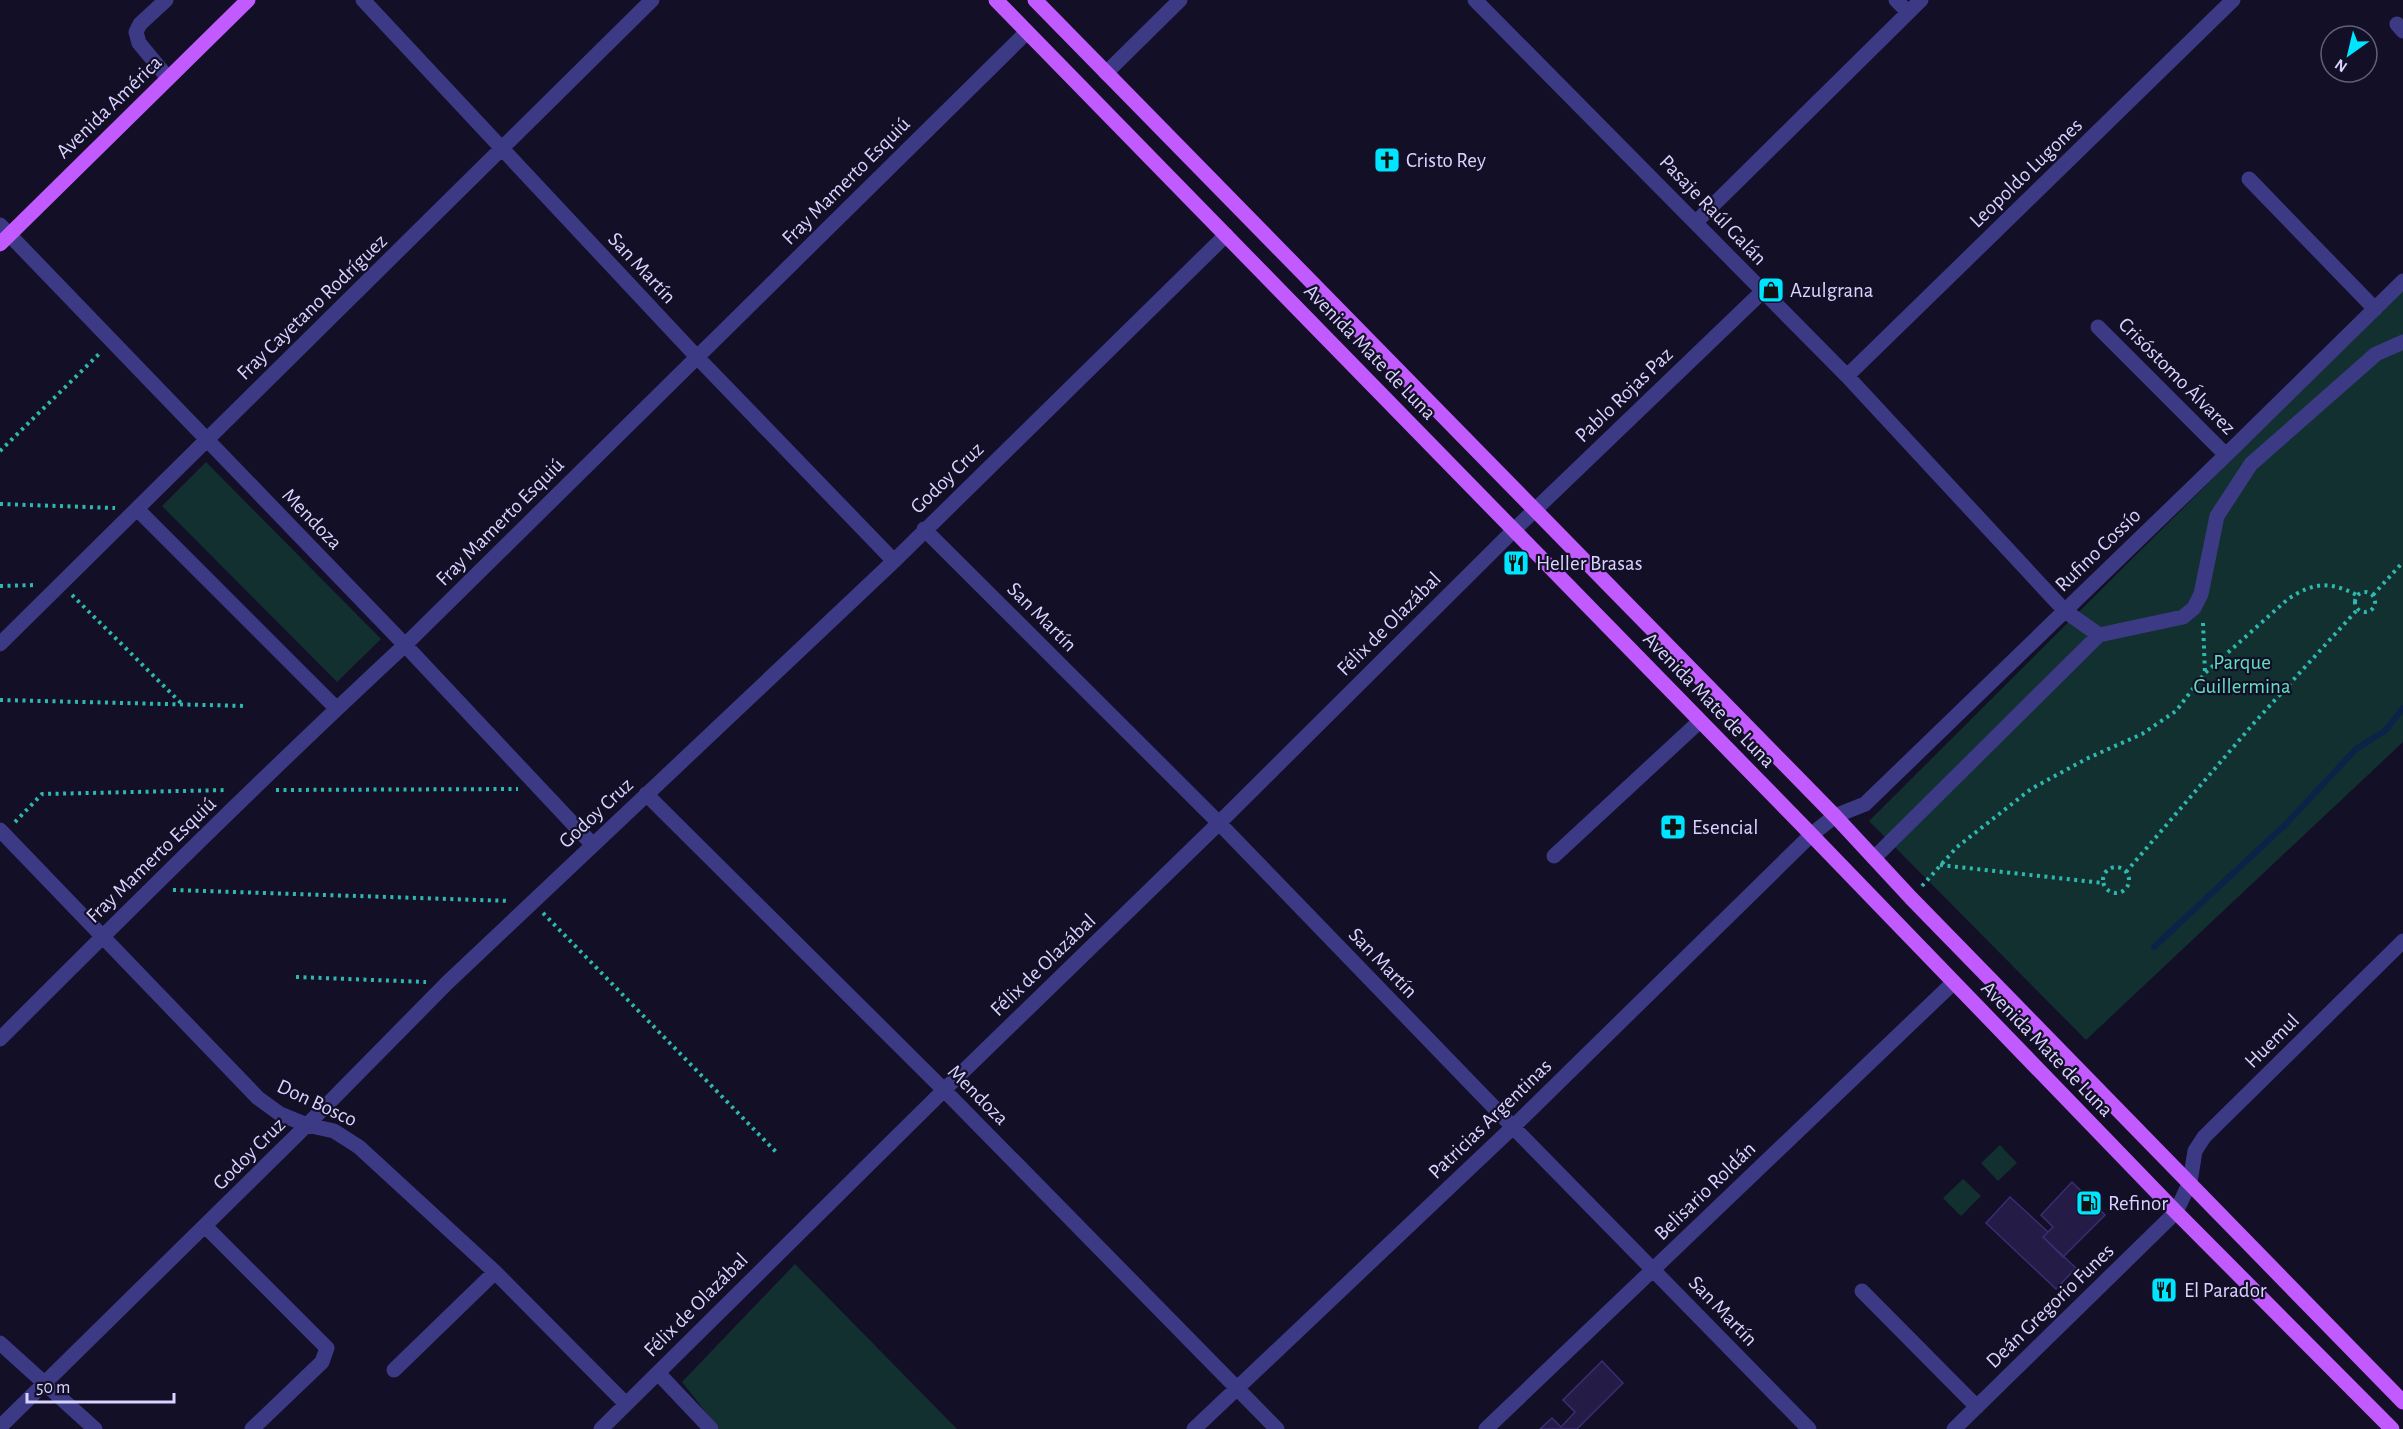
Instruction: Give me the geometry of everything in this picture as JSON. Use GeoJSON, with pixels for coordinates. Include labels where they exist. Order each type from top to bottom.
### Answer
{"type":"FeatureCollection","features":[{"type":"Feature","properties":{"kind":"main road","name":"Avenida América"},"geometry":{"type":"LineString","coordinates":[[3,234],[248,0]]}},
{"type":"Feature","properties":{"kind":"main road","name":"Avenida Mate de Luna"},"geometry":{"type":"LineString","coordinates":[[996,0],[2176,1212],[2392,1429]]}},
{"type":"Feature","properties":{"kind":"main road","name":"Avenida Mate de Luna"},"geometry":{"type":"LineString","coordinates":[[1035,0],[1835,816],[1911,898],[2403,1402]]}},
{"type":"Feature","properties":{"kind":"street"},"geometry":{"type":"LineString","coordinates":[[166,0],[140,24],[136,32],[139,43],[168,78]]}},
{"type":"Feature","properties":{"kind":"street","name":"San Martín"},"geometry":{"type":"LineString","coordinates":[[363,0],[697,357],[894,561]]}},
{"type":"Feature","properties":{"kind":"street","name":"Fray Cayetano Rodríguez"},"geometry":{"type":"LineString","coordinates":[[0,644],[652,0]]}},
{"type":"Feature","properties":{"kind":"street"},"geometry":{"type":"LineString","coordinates":[[1106,73],[1180,0]]}},
{"type":"Feature","properties":{"kind":"street","name":"Pasaje Raúl Galán"},"geometry":{"type":"LineString","coordinates":[[1474,0],[1847,376],[2065,610],[2099,635]]}},
{"type":"Feature","properties":{"kind":"street"},"geometry":{"type":"LineString","coordinates":[[1896,0],[1908,12]]}},
{"type":"Feature","properties":{"kind":"street"},"geometry":{"type":"LineString","coordinates":[[1696,222],[1921,0]]}},
{"type":"Feature","properties":{"kind":"street","name":"Leopoldo Lugones"},"geometry":{"type":"LineString","coordinates":[[1847,376],[2233,0]]}},
{"type":"Feature","properties":{"kind":"street","name":"Fray Mamerto Esquiú"},"geometry":{"type":"LineString","coordinates":[[0,1039],[336,708],[405,645],[1027,32]]}},
{"type":"Feature","properties":{"kind":"street"},"geometry":{"type":"LineString","coordinates":[[2248,179],[2375,309]]}},
{"type":"Feature","properties":{"kind":"street","name":"Mendoza"},"geometry":{"type":"LineString","coordinates":[[3,234],[111,341],[405,645],[592,844]]}},
{"type":"Feature","properties":{"kind":"street","name":"Godoy Cruz"},"geometry":{"type":"LineString","coordinates":[[0,1427],[307,1125],[447,983],[894,561],[924,529],[1226,235]]}},
{"type":"Feature","properties":{"kind":"street","name":"Rufino Cossío"},"geometry":{"type":"LineString","coordinates":[[1811,835],[1835,816],[1865,804],[2403,281]]}},
{"type":"Feature","properties":{"kind":"street","name":"Pablo Rojas Paz"},"geometry":{"type":"LineString","coordinates":[[1514,530],[1762,291]]}},
{"type":"Feature","properties":{"kind":"street","name":"Crisóstomo Álvarez"},"geometry":{"type":"LineString","coordinates":[[2098,327],[2226,455]]}},
{"type":"Feature","properties":{"kind":"street"},"geometry":{"type":"LineString","coordinates":[[1874,858],[2099,635],[2183,617],[2194,608],[2201,594],[2217,516],[2251,464],[2376,354],[2403,342]]}},
{"type":"Feature","properties":{"kind":"street"},"geometry":{"type":"LineString","coordinates":[[137,509],[336,708]]}},
{"type":"Feature","properties":{"kind":"street","name":"San Martín"},"geometry":{"type":"LineString","coordinates":[[924,529],[1219,823],[1809,1429]]}},
{"type":"Feature","properties":{"kind":"street","name":"Félix de Olazábal"},"geometry":{"type":"LineString","coordinates":[[601,1429],[1514,530]]}},
{"type":"Feature","properties":{"kind":"street"},"geometry":{"type":"LineString","coordinates":[[1554,856],[1700,721]]}},
{"type":"Feature","properties":{"kind":"street","name":"Mendoza"},"geometry":{"type":"LineString","coordinates":[[646,794],[944,1090],[1277,1429]]}},
{"type":"Feature","properties":{"kind":"street","name":"Don Bosco"},"geometry":{"type":"LineString","coordinates":[[0,830],[258,1098],[280,1114],[307,1125],[334,1131],[359,1147],[495,1272],[626,1404]]}},
{"type":"Feature","properties":{"kind":"street","name":"Patricias Argentinas"},"geometry":{"type":"LineString","coordinates":[[1194,1429],[1513,1127],[1811,835]]}},
{"type":"Feature","properties":{"kind":"street","name":"Huemul"},"geometry":{"type":"LineString","coordinates":[[2176,1212],[2190,1182],[2195,1151],[2205,1137],[2400,951]]}},
{"type":"Feature","properties":{"kind":"street","name":"Belisario Roldán"},"geometry":{"type":"LineString","coordinates":[[1485,1429],[1953,983]]}},
{"type":"Feature","properties":{"kind":"street","name":"Deán Gregorio Funes"},"geometry":{"type":"LineString","coordinates":[[1954,1429],[2176,1212]]}},
{"type":"Feature","properties":{"kind":"street"},"geometry":{"type":"LineString","coordinates":[[205,1226],[327,1348],[322,1362],[252,1429]]}},
{"type":"Feature","properties":{"kind":"street"},"geometry":{"type":"LineString","coordinates":[[394,1370],[495,1272]]}},
{"type":"Feature","properties":{"kind":"street"},"geometry":{"type":"LineString","coordinates":[[1862,1291],[1977,1407]]}},
{"type":"Feature","properties":{"kind":"street"},"geometry":{"type":"LineString","coordinates":[[0,1343],[95,1429]]}},
{"type":"Feature","properties":{"kind":"street"},"geometry":{"type":"LineString","coordinates":[[657,1373],[711,1429]]}},
{"type":"Feature","properties":{"kind":"path"},"geometry":{"type":"LineString","coordinates":[[0,451],[111,341]]}},
{"type":"Feature","properties":{"kind":"path"},"geometry":{"type":"LineString","coordinates":[[0,504],[137,509]]}},
{"type":"Feature","properties":{"kind":"path"},"geometry":{"type":"LineString","coordinates":[[2373,595],[2403,562]]}},
{"type":"Feature","properties":{"kind":"path"},"geometry":{"type":"LineString","coordinates":[[0,586],[61,584],[183,704]]}},
{"type":"Feature","properties":{"kind":"path"},"geometry":{"type":"LineString","coordinates":[[1911,898],[1957,847],[2031,789],[2086,759],[2142,734],[2176,711],[2205,674],[2288,598],[2303,589],[2321,584],[2339,586],[2357,595]]}},
{"type":"Feature","properties":{"kind":"path"},"geometry":{"type":"LineString","coordinates":[[2357,610],[2355,599],[2357,595],[2362,592],[2373,595]]}},
{"type":"Feature","properties":{"kind":"path"},"geometry":{"type":"LineString","coordinates":[[2201,594],[2205,674]]}},
{"type":"Feature","properties":{"kind":"path"},"geometry":{"type":"LineString","coordinates":[[2357,610],[2363,613],[2374,608],[2373,595]]}},
{"type":"Feature","properties":{"kind":"path"},"geometry":{"type":"LineString","coordinates":[[2126,872],[2254,723],[2357,610]]}},
{"type":"Feature","properties":{"kind":"path"},"geometry":{"type":"LineString","coordinates":[[0,700],[247,706]]}},
{"type":"Feature","properties":{"kind":"path"},"geometry":{"type":"LineString","coordinates":[[1940,865],[2103,882]]}},
{"type":"Feature","properties":{"kind":"path"},"geometry":{"type":"LineString","coordinates":[[2119,868],[2126,872],[2129,879],[2127,887],[2121,892],[2114,893],[2106,890],[2103,882],[2104,874],[2110,869],[2119,868]]}},
{"type":"Feature","properties":{"kind":"path"},"geometry":{"type":"LineString","coordinates":[[296,977],[447,983]]}},
{"type":"Feature","properties":{"kind":"green space","name":"Parque Guillermina"},"geometry":{"type":"Polygon","coordinates":[[[2403,289],[2403,742],[2086,1040],[1869,821],[2403,289]]]}},
{"type":"Feature","properties":{"kind":"green space"},"geometry":{"type":"Polygon","coordinates":[[[206,462],[381,639],[337,682],[162,506],[206,462]]]}},
{"type":"Feature","properties":{"kind":"green space"},"geometry":{"type":"Polygon","coordinates":[[[2000,1145],[2017,1163],[1998,1181],[1981,1163],[2000,1145]]]}},
{"type":"Feature","properties":{"kind":"green space"},"geometry":{"type":"Polygon","coordinates":[[[1963,1179],[1981,1196],[1961,1216],[1943,1198],[1963,1179]]]}},
{"type":"Feature","properties":{"kind":"green space"},"geometry":{"type":"Polygon","coordinates":[[[795,1264],[957,1429],[719,1429],[682,1382],[795,1264]]]}},
{"type":"Feature","properties":{"kind":"building"},"geometry":{"type":"Polygon","coordinates":[[[2072,1182],[2105,1215],[2063,1257],[2043,1237],[2053,1227],[2041,1215],[2072,1182]]]}},
{"type":"Feature","properties":{"kind":"building"},"geometry":{"type":"Polygon","coordinates":[[[2010,1197],[2048,1232],[2043,1237],[2076,1268],[2056,1289],[1986,1223],[2010,1197]]]}},
{"type":"Feature","properties":{"kind":"building"},"geometry":{"type":"Polygon","coordinates":[[[1602,1361],[1623,1383],[1577,1429],[1540,1429],[1552,1418],[1561,1427],[1575,1412],[1563,1400],[1602,1361]]]}},
{"type":"Feature","properties":{"kind":"waterway"},"geometry":{"type":"LineString","coordinates":[[2154,947],[2286,824],[2356,749],[2386,730],[2403,708]]}},
{"type":"Feature","properties":{"kind":"place","name":"Cristo Rey"},"geometry":{"type":"Point","coordinates":[1387,160]}},
{"type":"Feature","properties":{"kind":"place","name":"Azulgrana"},"geometry":{"type":"Point","coordinates":[1771,290]}},
{"type":"Feature","properties":{"kind":"place","name":"Heller Brasas"},"geometry":{"type":"Point","coordinates":[1516,563]}},
{"type":"Feature","properties":{"kind":"place","name":"Esencial"},"geometry":{"type":"Point","coordinates":[1673,827]}},
{"type":"Feature","properties":{"kind":"place","name":"Refinor"},"geometry":{"type":"Point","coordinates":[2089,1203]}},
{"type":"Feature","properties":{"kind":"place","name":"El Parador"},"geometry":{"type":"Point","coordinates":[2164,1290]}}]}
